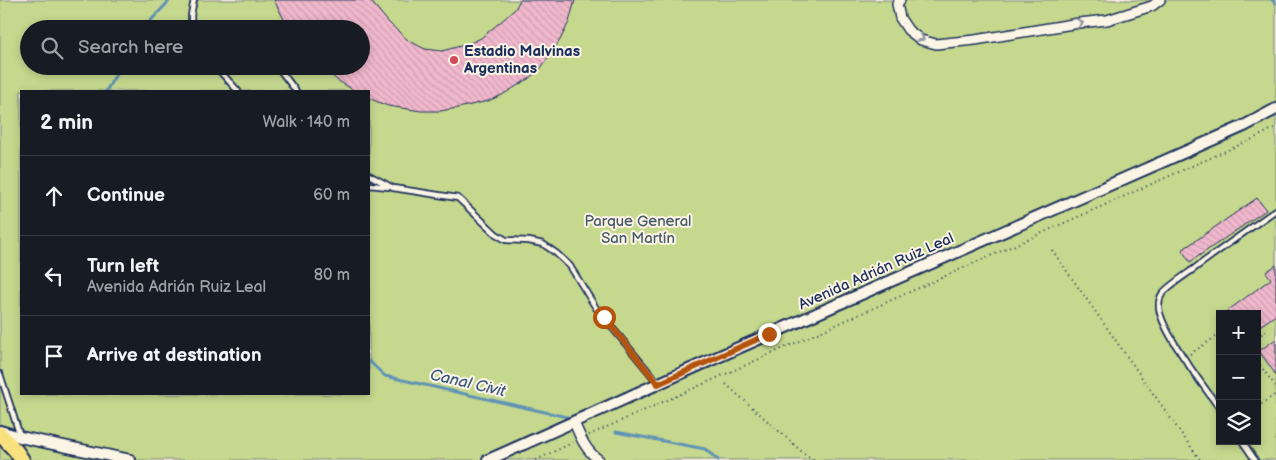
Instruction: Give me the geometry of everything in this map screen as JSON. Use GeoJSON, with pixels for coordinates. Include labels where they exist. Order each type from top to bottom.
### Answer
{"type":"FeatureCollection","features":[{"type":"Feature","properties":{"kind":"main road"},"geometry":{"type":"LineString","coordinates":[[0,432],[22,460]]}},
{"type":"Feature","properties":{"kind":"street"},"geometry":{"type":"LineString","coordinates":[[900,0],[897,4],[900,18],[908,30],[920,40],[936,44],[1107,20],[1152,6],[1160,0]]}},
{"type":"Feature","properties":{"kind":"street","name":"Avenida Adrián Ruiz Leal"},"geometry":{"type":"LineString","coordinates":[[488,460],[1244,126],[1276,109]]}},
{"type":"Feature","properties":{"kind":"street"},"geometry":{"type":"LineString","coordinates":[[574,422],[584,444],[599,460]]}},
{"type":"Feature","properties":{"kind":"street"},"geometry":{"type":"LineString","coordinates":[[0,432],[130,460]]}},
{"type":"Feature","properties":{"kind":"street"},"geometry":{"type":"LineString","coordinates":[[90,460],[100,454]]}},
{"type":"Feature","properties":{"kind":"lane"},"geometry":{"type":"LineString","coordinates":[[191,20],[194,0]]}},
{"type":"Feature","properties":{"kind":"lane"},"geometry":{"type":"LineString","coordinates":[[223,75],[237,90]]}},
{"type":"Feature","properties":{"kind":"lane"},"geometry":{"type":"LineString","coordinates":[[284,75],[295,90]]}},
{"type":"Feature","properties":{"kind":"lane"},"geometry":{"type":"LineString","coordinates":[[370,176],[393,188]]}},
{"type":"Feature","properties":{"kind":"lane"},"geometry":{"type":"LineString","coordinates":[[370,185],[458,198],[496,234],[506,240],[543,244],[570,266],[596,308],[658,384]]}},
{"type":"Feature","properties":{"kind":"lane"},"geometry":{"type":"LineString","coordinates":[[1216,403],[1163,324],[1158,306],[1160,298],[1163,292],[1184,276],[1276,210]]}},
{"type":"Feature","properties":{"kind":"lane"},"geometry":{"type":"LineString","coordinates":[[0,374],[20,437]]}},
{"type":"Feature","properties":{"kind":"lane"},"geometry":{"type":"LineString","coordinates":[[1245,445],[1255,460]]}},
{"type":"Feature","properties":{"kind":"path"},"geometry":{"type":"LineString","coordinates":[[536,460],[581,438],[1276,127]]}},
{"type":"Feature","properties":{"kind":"path"},"geometry":{"type":"LineString","coordinates":[[1052,250],[1200,460]]}},
{"type":"Feature","properties":{"kind":"path"},"geometry":{"type":"LineString","coordinates":[[1261,334],[1268,330]]}},
{"type":"Feature","properties":{"kind":"path"},"geometry":{"type":"LineString","coordinates":[[1184,358],[1216,337]]}},
{"type":"Feature","properties":{"kind":"path"},"geometry":{"type":"LineString","coordinates":[[1261,366],[1276,386]]}},
{"type":"Feature","properties":{"kind":"path"},"geometry":{"type":"LineString","coordinates":[[726,384],[808,457],[814,460]]}},
{"type":"Feature","properties":{"kind":"path"},"geometry":{"type":"LineString","coordinates":[[1261,404],[1276,394]]}},
{"type":"Feature","properties":{"kind":"green space","name":"Parque General San Martín"},"geometry":{"type":"Polygon","coordinates":[[[0,0],[1276,0],[1276,460],[0,460],[0,0]]]}},
{"type":"Feature","properties":{"kind":"building","name":"Estadio Malvinas Argentinas"},"geometry":{"type":"Polygon","coordinates":[[[274,0],[370,0],[389,23],[409,41],[425,49],[442,51],[468,44],[481,38],[515,9],[520,0],[575,0],[569,22],[560,40],[540,69],[528,79],[488,101],[440,111],[421,111],[388,106],[370,98],[370,90],[353,90],[331,75],[370,75],[370,20],[284,20],[274,0]]]}},
{"type":"Feature","properties":{"kind":"building"},"geometry":{"type":"Polygon","coordinates":[[[1257,198],[1266,210],[1190,262],[1182,250],[1257,198]]]}},
{"type":"Feature","properties":{"kind":"building"},"geometry":{"type":"Polygon","coordinates":[[[1276,265],[1276,315],[1261,325],[1261,310],[1228,310],[1271,279],[1266,272],[1276,265]]]}},
{"type":"Feature","properties":{"kind":"building"},"geometry":{"type":"Polygon","coordinates":[[[1276,339],[1276,375],[1261,354],[1261,350],[1276,339]]]}},
{"type":"Feature","properties":{"kind":"waterway","name":"Canal Civit"},"geometry":{"type":"LineString","coordinates":[[151,20],[170,0]]}},
{"type":"Feature","properties":{"kind":"waterway"},"geometry":{"type":"LineString","coordinates":[[1272,0],[1276,3]]}},
{"type":"Feature","properties":{"kind":"waterway","name":"Canal Civit"},"geometry":{"type":"LineString","coordinates":[[107,90],[116,75]]}},
{"type":"Feature","properties":{"kind":"waterway","name":"Canal Civit"},"geometry":{"type":"LineString","coordinates":[[370,362],[385,376],[567,417]]}},
{"type":"Feature","properties":{"kind":"waterway","name":"Canal Civit"},"geometry":{"type":"LineString","coordinates":[[616,432],[705,449],[718,460]]}},
{"type":"Feature","properties":{"kind":"place","name":"Estadio Malvinas Argentinas"},"geometry":{"type":"Point","coordinates":[454,60]}},
{"type":"Feature","properties":{"kind":"route"},"geometry":{"type":"LineString","coordinates":[[604,317],[658,384],[769,334]]}}]}
